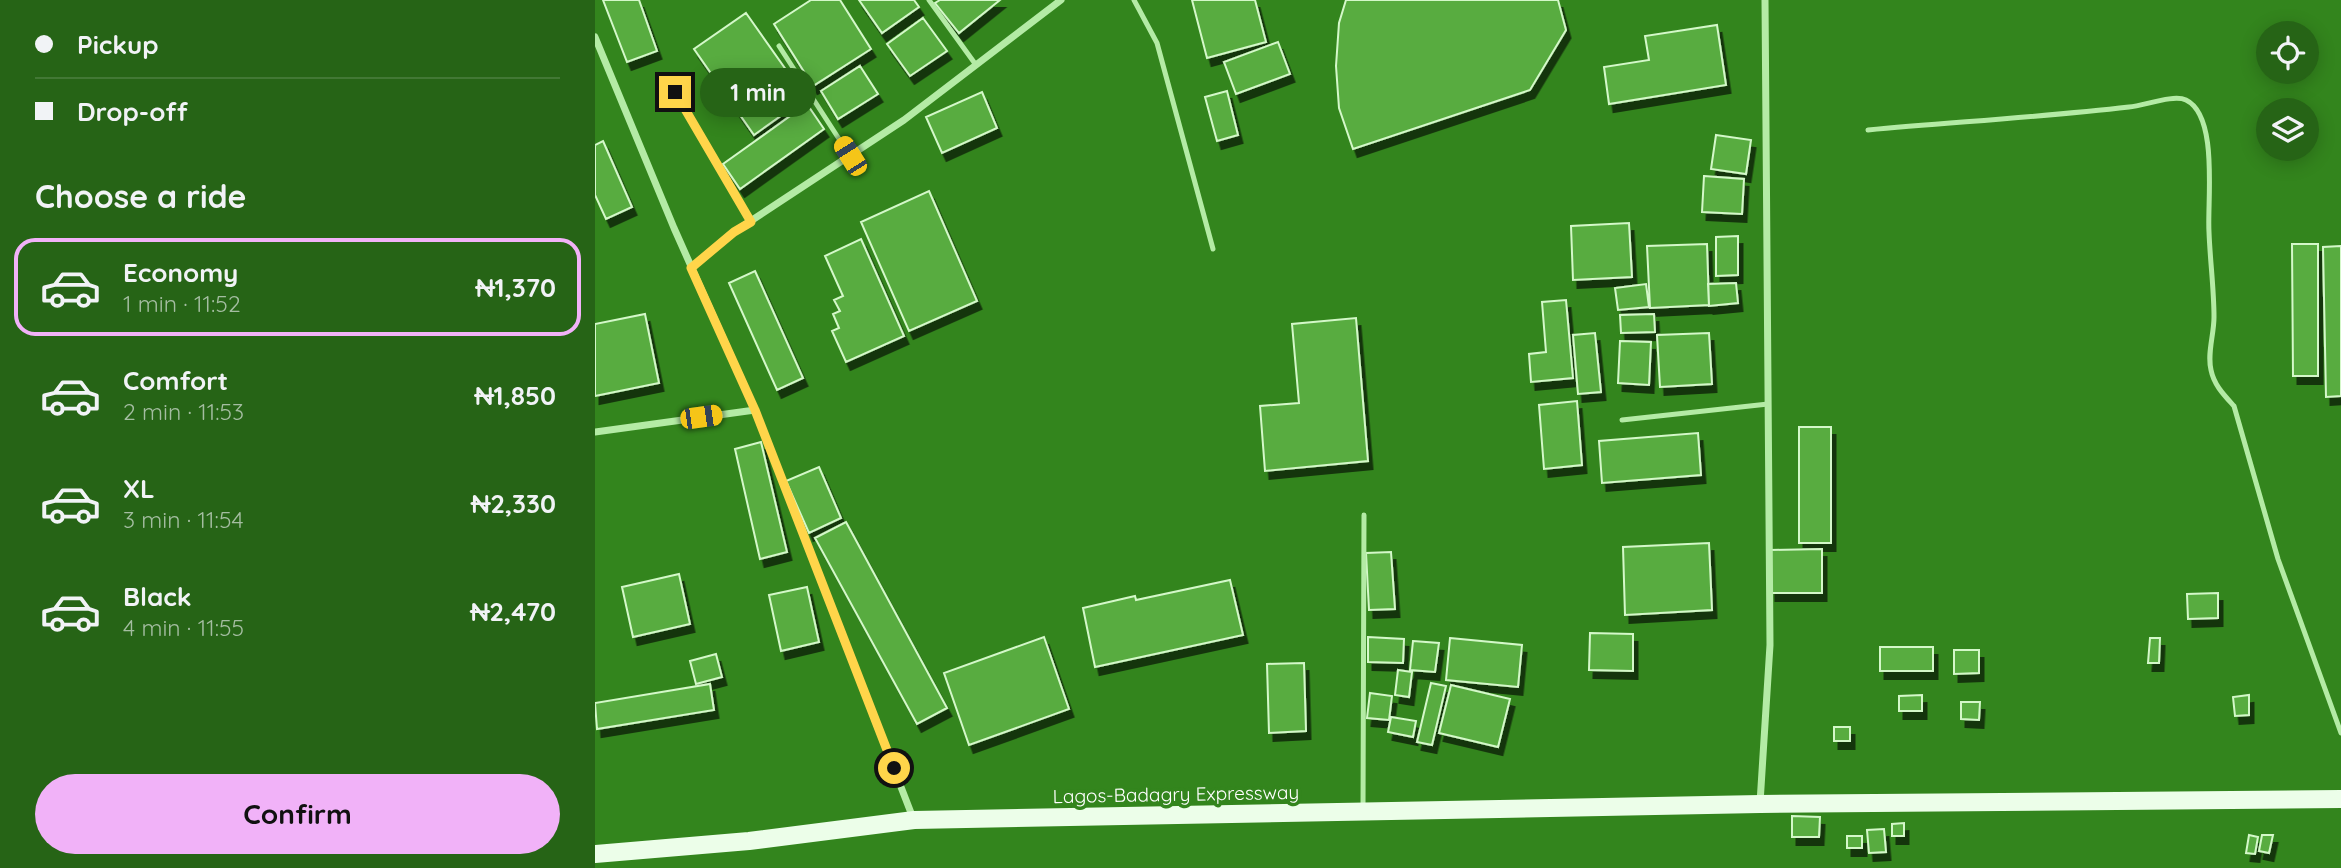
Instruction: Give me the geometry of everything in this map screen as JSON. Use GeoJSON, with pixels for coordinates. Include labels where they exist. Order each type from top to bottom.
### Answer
{"type":"FeatureCollection","features":[{"type":"Feature","properties":{"kind":"main road","name":"Lagos-Badagry Expressway"},"geometry":{"type":"LineString","coordinates":[[595,854],[749,841],[914,820],[1760,804],[2341,799]]}},
{"type":"Feature","properties":{"kind":"street"},"geometry":{"type":"LineString","coordinates":[[691,268],[734,232],[904,120],[1061,0]]}},
{"type":"Feature","properties":{"kind":"street"},"geometry":{"type":"LineString","coordinates":[[1760,804],[1770,645],[1765,0]]}},
{"type":"Feature","properties":{"kind":"street"},"geometry":{"type":"LineString","coordinates":[[595,37],[691,268],[755,410],[914,820]]}},
{"type":"Feature","properties":{"kind":"street"},"geometry":{"type":"LineString","coordinates":[[595,432],[755,410]]}},
{"type":"Feature","properties":{"kind":"lane"},"geometry":{"type":"LineString","coordinates":[[929,0],[976,65]]}},
{"type":"Feature","properties":{"kind":"lane"},"geometry":{"type":"LineString","coordinates":[[1134,0],[1157,43],[1213,249]]}},
{"type":"Feature","properties":{"kind":"lane"},"geometry":{"type":"LineString","coordinates":[[779,46],[850,156]]}},
{"type":"Feature","properties":{"kind":"lane"},"geometry":{"type":"LineString","coordinates":[[675,92],[751,222]]}},
{"type":"Feature","properties":{"kind":"lane"},"geometry":{"type":"LineString","coordinates":[[1868,130],[2130,107],[2175,98],[2186,100],[2193,106],[2201,117],[2204,128],[2210,173],[2208,230],[2214,318],[2211,370],[2221,393],[2234,406],[2277,559],[2341,733]]}},
{"type":"Feature","properties":{"kind":"lane"},"geometry":{"type":"LineString","coordinates":[[1622,419],[1768,404]]}},
{"type":"Feature","properties":{"kind":"lane"},"geometry":{"type":"LineString","coordinates":[[1363,811],[1364,515]]}},
{"type":"Feature","properties":{"kind":"building"},"geometry":{"type":"Polygon","coordinates":[[[603,0],[639,0],[657,51],[627,62],[603,0]]]}},
{"type":"Feature","properties":{"kind":"building"},"geometry":{"type":"Polygon","coordinates":[[[811,0],[840,0],[871,49],[813,86],[774,24],[811,0]]]}},
{"type":"Feature","properties":{"kind":"building"},"geometry":{"type":"Polygon","coordinates":[[[859,0],[914,0],[919,7],[882,33],[859,0]]]}},
{"type":"Feature","properties":{"kind":"building"},"geometry":{"type":"Polygon","coordinates":[[[940,0],[1000,0],[959,33],[935,3],[940,0]]]}},
{"type":"Feature","properties":{"kind":"building"},"geometry":{"type":"Polygon","coordinates":[[[1192,0],[1255,0],[1266,42],[1207,58],[1192,0]]]}},
{"type":"Feature","properties":{"kind":"building"},"geometry":{"type":"Polygon","coordinates":[[[1346,0],[1558,0],[1566,30],[1530,90],[1353,149],[1339,108],[1336,66],[1339,23],[1346,0]]]}},
{"type":"Feature","properties":{"kind":"building"},"geometry":{"type":"Polygon","coordinates":[[[746,13],[806,98],[754,135],[694,49],[746,13]]]}},
{"type":"Feature","properties":{"kind":"building"},"geometry":{"type":"Polygon","coordinates":[[[923,18],[947,51],[910,76],[887,44],[923,18]]]}},
{"type":"Feature","properties":{"kind":"building"},"geometry":{"type":"Polygon","coordinates":[[[1717,25],[1726,85],[1609,104],[1604,67],[1649,60],[1645,36],[1717,25]]]}},
{"type":"Feature","properties":{"kind":"building"},"geometry":{"type":"Polygon","coordinates":[[[1278,42],[1290,74],[1236,94],[1224,62],[1278,42]]]}},
{"type":"Feature","properties":{"kind":"building"},"geometry":{"type":"Polygon","coordinates":[[[860,66],[878,94],[838,119],[821,91],[860,66]]]}},
{"type":"Feature","properties":{"kind":"building"},"geometry":{"type":"Polygon","coordinates":[[[1227,91],[1238,135],[1217,141],[1205,97],[1227,91]]]}},
{"type":"Feature","properties":{"kind":"building"},"geometry":{"type":"Polygon","coordinates":[[[982,92],[997,128],[942,153],[926,117],[982,92]]]}},
{"type":"Feature","properties":{"kind":"building"},"geometry":{"type":"Polygon","coordinates":[[[807,104],[824,129],[740,189],[723,164],[807,104]]]}},
{"type":"Feature","properties":{"kind":"building"},"geometry":{"type":"Polygon","coordinates":[[[1716,135],[1751,140],[1746,174],[1711,169],[1716,135]]]}},
{"type":"Feature","properties":{"kind":"building"},"geometry":{"type":"Polygon","coordinates":[[[603,141],[632,207],[606,219],[595,195],[595,145],[603,141]]]}},
{"type":"Feature","properties":{"kind":"building"},"geometry":{"type":"Polygon","coordinates":[[[1704,176],[1744,179],[1742,214],[1702,212],[1704,176]]]}},
{"type":"Feature","properties":{"kind":"building"},"geometry":{"type":"Polygon","coordinates":[[[929,191],[977,301],[909,331],[861,222],[929,191]]]}},
{"type":"Feature","properties":{"kind":"building"},"geometry":{"type":"Polygon","coordinates":[[[1629,223],[1632,277],[1573,280],[1571,226],[1629,223]]]}},
{"type":"Feature","properties":{"kind":"building"},"geometry":{"type":"Polygon","coordinates":[[[1738,236],[1738,275],[1716,276],[1716,237],[1738,236]]]}},
{"type":"Feature","properties":{"kind":"building"},"geometry":{"type":"Polygon","coordinates":[[[861,239],[904,336],[846,362],[832,331],[839,328],[833,314],[840,311],[834,300],[843,296],[825,256],[861,239]]]}},
{"type":"Feature","properties":{"kind":"building"},"geometry":{"type":"Polygon","coordinates":[[[1707,244],[1709,305],[1650,308],[1647,246],[1707,244]]]}},
{"type":"Feature","properties":{"kind":"building"},"geometry":{"type":"Polygon","coordinates":[[[2292,244],[2318,244],[2318,376],[2293,376],[2292,244]]]}},
{"type":"Feature","properties":{"kind":"building"},"geometry":{"type":"Polygon","coordinates":[[[2341,246],[2341,396],[2326,397],[2323,247],[2341,246]]]}},
{"type":"Feature","properties":{"kind":"building"},"geometry":{"type":"Polygon","coordinates":[[[755,271],[803,378],[777,390],[729,283],[755,271]]]}},
{"type":"Feature","properties":{"kind":"building"},"geometry":{"type":"Polygon","coordinates":[[[1736,283],[1738,303],[1709,306],[1708,284],[1736,283]]]}},
{"type":"Feature","properties":{"kind":"building"},"geometry":{"type":"Polygon","coordinates":[[[1646,284],[1649,307],[1618,310],[1615,288],[1646,284]]]}},
{"type":"Feature","properties":{"kind":"building"},"geometry":{"type":"Polygon","coordinates":[[[1566,300],[1573,378],[1531,382],[1529,354],[1546,352],[1542,302],[1566,300]]]}},
{"type":"Feature","properties":{"kind":"building"},"geometry":{"type":"Polygon","coordinates":[[[645,314],[659,383],[595,396],[595,324],[645,314]]]}},
{"type":"Feature","properties":{"kind":"building"},"geometry":{"type":"Polygon","coordinates":[[[1654,314],[1655,332],[1621,333],[1620,315],[1654,314]]]}},
{"type":"Feature","properties":{"kind":"building"},"geometry":{"type":"Polygon","coordinates":[[[1356,318],[1368,461],[1265,471],[1260,406],[1299,403],[1292,324],[1356,318]]]}},
{"type":"Feature","properties":{"kind":"building"},"geometry":{"type":"Polygon","coordinates":[[[1595,333],[1601,392],[1578,394],[1573,335],[1595,333]]]}},
{"type":"Feature","properties":{"kind":"building"},"geometry":{"type":"Polygon","coordinates":[[[1709,333],[1712,384],[1660,387],[1657,335],[1709,333]]]}},
{"type":"Feature","properties":{"kind":"building"},"geometry":{"type":"Polygon","coordinates":[[[1620,341],[1651,342],[1649,385],[1618,383],[1620,341]]]}},
{"type":"Feature","properties":{"kind":"building"},"geometry":{"type":"Polygon","coordinates":[[[1577,401],[1582,465],[1544,469],[1539,405],[1577,401]]]}},
{"type":"Feature","properties":{"kind":"building"},"geometry":{"type":"Polygon","coordinates":[[[1799,427],[1831,427],[1831,543],[1799,543],[1799,427]]]}},
{"type":"Feature","properties":{"kind":"building"},"geometry":{"type":"Polygon","coordinates":[[[1698,433],[1701,475],[1602,483],[1599,441],[1698,433]]]}},
{"type":"Feature","properties":{"kind":"building"},"geometry":{"type":"Polygon","coordinates":[[[761,442],[787,552],[760,559],[735,449],[761,442]]]}},
{"type":"Feature","properties":{"kind":"building"},"geometry":{"type":"Polygon","coordinates":[[[819,467],[841,518],[809,533],[786,481],[819,467]]]}},
{"type":"Feature","properties":{"kind":"building"},"geometry":{"type":"Polygon","coordinates":[[[846,522],[947,708],[917,724],[815,538],[846,522]]]}},
{"type":"Feature","properties":{"kind":"building"},"geometry":{"type":"Polygon","coordinates":[[[1709,543],[1712,610],[1625,615],[1623,547],[1709,543]]]}},
{"type":"Feature","properties":{"kind":"building"},"geometry":{"type":"Polygon","coordinates":[[[1822,549],[1822,593],[1771,593],[1770,550],[1822,549]]]}},
{"type":"Feature","properties":{"kind":"building"},"geometry":{"type":"Polygon","coordinates":[[[1391,552],[1395,609],[1369,610],[1366,553],[1391,552]]]}},
{"type":"Feature","properties":{"kind":"building"},"geometry":{"type":"Polygon","coordinates":[[[679,574],[690,624],[633,637],[622,587],[679,574]]]}},
{"type":"Feature","properties":{"kind":"building"},"geometry":{"type":"Polygon","coordinates":[[[1230,580],[1243,635],[1095,667],[1083,608],[1230,580]]]}},
{"type":"Feature","properties":{"kind":"building"},"geometry":{"type":"Polygon","coordinates":[[[807,587],[819,642],[781,651],[769,595],[807,587]]]}},
{"type":"Feature","properties":{"kind":"building"},"geometry":{"type":"Polygon","coordinates":[[[2218,593],[2218,618],[2188,619],[2187,594],[2218,593]]]}},
{"type":"Feature","properties":{"kind":"building"},"geometry":{"type":"Polygon","coordinates":[[[1590,633],[1633,634],[1633,671],[1589,670],[1590,633]]]}},
{"type":"Feature","properties":{"kind":"building"},"geometry":{"type":"Polygon","coordinates":[[[1044,637],[1069,709],[969,745],[944,673],[1044,637]]]}},
{"type":"Feature","properties":{"kind":"building"},"geometry":{"type":"Polygon","coordinates":[[[1368,637],[1404,639],[1403,663],[1368,662],[1368,637]]]}},
{"type":"Feature","properties":{"kind":"building"},"geometry":{"type":"Polygon","coordinates":[[[1450,638],[1522,645],[1518,687],[1446,680],[1450,638]]]}},
{"type":"Feature","properties":{"kind":"building"},"geometry":{"type":"Polygon","coordinates":[[[2150,638],[2160,638],[2159,663],[2148,663],[2150,638]]]}},
{"type":"Feature","properties":{"kind":"building"},"geometry":{"type":"Polygon","coordinates":[[[1413,641],[1439,643],[1435,672],[1410,670],[1413,641]]]}},
{"type":"Feature","properties":{"kind":"building"},"geometry":{"type":"Polygon","coordinates":[[[1880,647],[1933,647],[1933,671],[1880,671],[1880,647]]]}},
{"type":"Feature","properties":{"kind":"building"},"geometry":{"type":"Polygon","coordinates":[[[1954,650],[1979,650],[1979,673],[1954,674],[1954,650]]]}},
{"type":"Feature","properties":{"kind":"building"},"geometry":{"type":"Polygon","coordinates":[[[716,654],[722,677],[696,684],[690,661],[716,654]]]}},
{"type":"Feature","properties":{"kind":"building"},"geometry":{"type":"Polygon","coordinates":[[[1304,663],[1306,731],[1269,733],[1267,664],[1304,663]]]}},
{"type":"Feature","properties":{"kind":"building"},"geometry":{"type":"Polygon","coordinates":[[[1398,670],[1412,672],[1409,697],[1395,695],[1398,670]]]}},
{"type":"Feature","properties":{"kind":"building"},"geometry":{"type":"Polygon","coordinates":[[[1431,683],[1446,686],[1432,745],[1417,742],[1431,683]]]}},
{"type":"Feature","properties":{"kind":"building"},"geometry":{"type":"Polygon","coordinates":[[[710,684],[714,710],[597,729],[595,703],[710,684]]]}},
{"type":"Feature","properties":{"kind":"building"},"geometry":{"type":"Polygon","coordinates":[[[1451,685],[1510,699],[1498,747],[1439,733],[1451,685]]]}},
{"type":"Feature","properties":{"kind":"building"},"geometry":{"type":"Polygon","coordinates":[[[1370,693],[1392,696],[1389,720],[1367,718],[1370,693]]]}},
{"type":"Feature","properties":{"kind":"building"},"geometry":{"type":"Polygon","coordinates":[[[1922,695],[1922,711],[1899,711],[1899,696],[1922,695]]]}},
{"type":"Feature","properties":{"kind":"building"},"geometry":{"type":"Polygon","coordinates":[[[2249,695],[2249,715],[2235,716],[2233,697],[2249,695]]]}},
{"type":"Feature","properties":{"kind":"building"},"geometry":{"type":"Polygon","coordinates":[[[1961,702],[1980,702],[1979,720],[1961,719],[1961,702]]]}},
{"type":"Feature","properties":{"kind":"building"},"geometry":{"type":"Polygon","coordinates":[[[1391,717],[1416,721],[1413,737],[1388,732],[1391,717]]]}},
{"type":"Feature","properties":{"kind":"building"},"geometry":{"type":"Polygon","coordinates":[[[1834,727],[1850,727],[1850,741],[1834,741],[1834,727]]]}},
{"type":"Feature","properties":{"kind":"building"},"geometry":{"type":"Polygon","coordinates":[[[1792,816],[1820,817],[1819,837],[1792,837],[1792,816]]]}},
{"type":"Feature","properties":{"kind":"building"},"geometry":{"type":"Polygon","coordinates":[[[1904,823],[1904,836],[1892,836],[1892,824],[1904,823]]]}},
{"type":"Feature","properties":{"kind":"building"},"geometry":{"type":"Polygon","coordinates":[[[1884,829],[1886,852],[1869,853],[1867,830],[1884,829]]]}},
{"type":"Feature","properties":{"kind":"building"},"geometry":{"type":"Polygon","coordinates":[[[2249,835],[2258,837],[2255,854],[2246,853],[2249,835]]]}},
{"type":"Feature","properties":{"kind":"building"},"geometry":{"type":"Polygon","coordinates":[[[2262,835],[2273,835],[2269,853],[2259,851],[2262,835]]]}},
{"type":"Feature","properties":{"kind":"building"},"geometry":{"type":"Polygon","coordinates":[[[1847,836],[1862,836],[1862,848],[1847,848],[1847,836]]]}},
{"type":"Feature","properties":{"kind":"route"},"geometry":{"type":"LineString","coordinates":[[675,92],[751,222],[734,232],[711,254],[691,268],[755,410],[894,768]]}}]}
